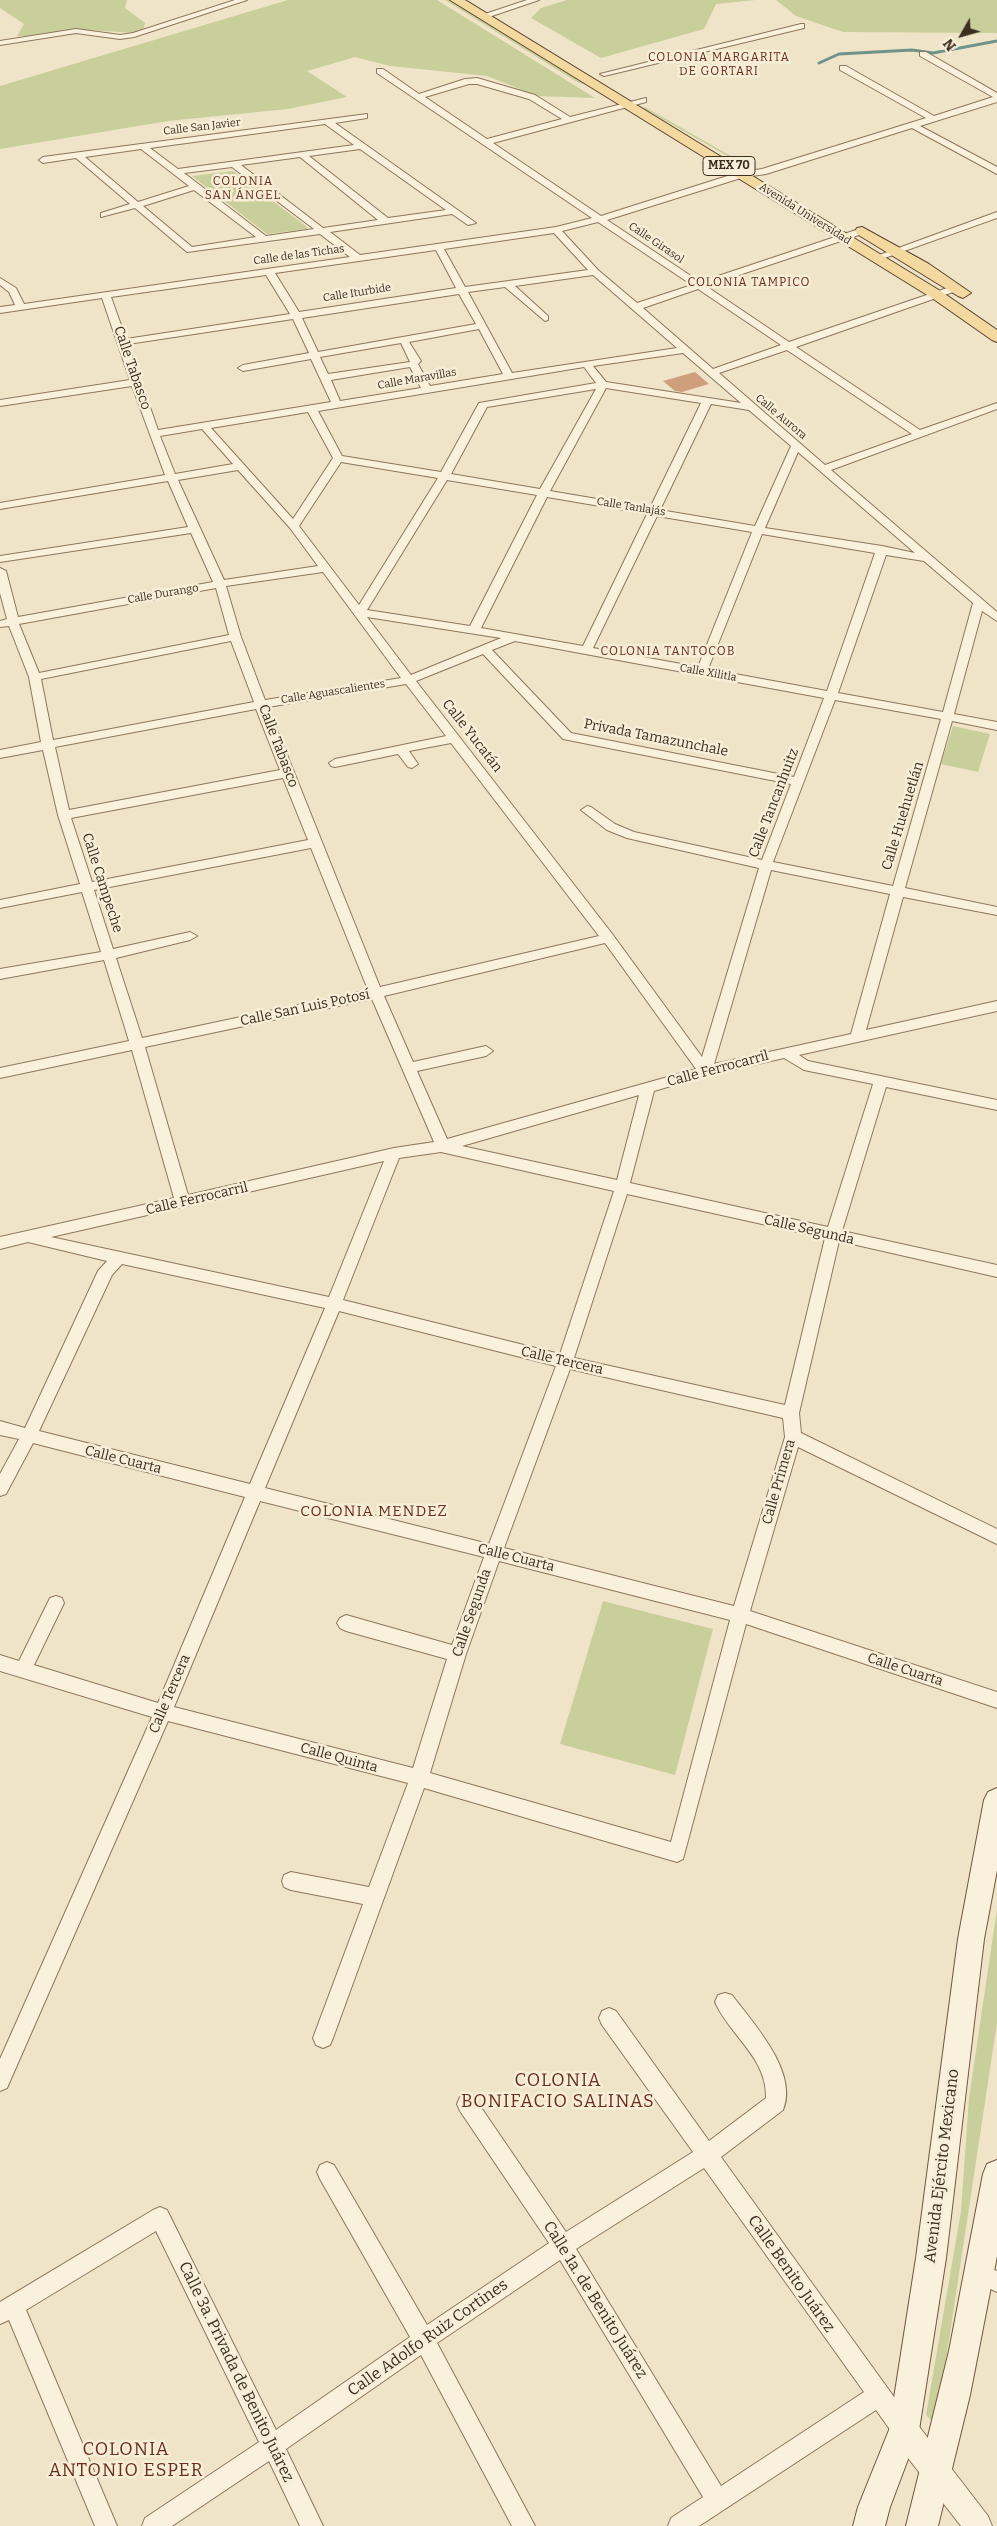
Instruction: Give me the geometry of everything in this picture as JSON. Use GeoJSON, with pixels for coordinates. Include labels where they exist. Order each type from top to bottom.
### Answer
{"type":"FeatureCollection","features":[{"type":"Feature","properties":{"kind":"main road","name":"Avenida Universidad"},"geometry":{"type":"LineString","coordinates":[[456,0],[626,105],[780,181]]}},
{"type":"Feature","properties":{"kind":"main road"},"geometry":{"type":"LineString","coordinates":[[484,0],[517,20]]}},
{"type":"Feature","properties":{"kind":"main road","name":"Avenida Universidad"},"geometry":{"type":"LineString","coordinates":[[588,64],[743,164],[841,237],[937,295],[997,337]]}},
{"type":"Feature","properties":{"kind":"main road","name":"Avenida Universidad"},"geometry":{"type":"LineString","coordinates":[[845,221],[956,288],[977,303]]}},
{"type":"Feature","properties":{"kind":"main road","name":"Avenida Ejército Mexicano"},"geometry":{"type":"LineString","coordinates":[[869,2526],[874,2507],[904,2430],[931,2258],[971,1939],[997,1800]]}},
{"type":"Feature","properties":{"kind":"main road"},"geometry":{"type":"LineString","coordinates":[[922,2526],[988,2278],[997,2174]]}},
{"type":"Feature","properties":{"kind":"street"},"geometry":{"type":"LineString","coordinates":[[0,43],[76,32],[120,37],[243,0]]}},
{"type":"Feature","properties":{"kind":"street"},"geometry":{"type":"LineString","coordinates":[[483,16],[535,0]]}},
{"type":"Feature","properties":{"kind":"street"},"geometry":{"type":"LineString","coordinates":[[604,74],[801,26]]}},
{"type":"Feature","properties":{"kind":"street"},"geometry":{"type":"LineString","coordinates":[[923,54],[997,97]]}},
{"type":"Feature","properties":{"kind":"street"},"geometry":{"type":"LineString","coordinates":[[843,68],[933,119]]}},
{"type":"Feature","properties":{"kind":"street","name":"Calle Girasol"},"geometry":{"type":"LineString","coordinates":[[380,71],[920,434]]}},
{"type":"Feature","properties":{"kind":"street"},"geometry":{"type":"LineString","coordinates":[[417,97],[468,81],[477,81],[532,97],[568,119]]}},
{"type":"Feature","properties":{"kind":"street"},"geometry":{"type":"LineString","coordinates":[[763,172],[997,97]]}},
{"type":"Feature","properties":{"kind":"street"},"geometry":{"type":"LineString","coordinates":[[486,142],[643,100]]}},
{"type":"Feature","properties":{"kind":"street","name":"Calle San Javier"},"geometry":{"type":"LineString","coordinates":[[43,160],[364,116]]}},
{"type":"Feature","properties":{"kind":"street"},"geometry":{"type":"LineString","coordinates":[[328,122],[471,223]]}},
{"type":"Feature","properties":{"kind":"street"},"geometry":{"type":"LineString","coordinates":[[912,125],[997,170]]}},
{"type":"Feature","properties":{"kind":"street"},"geometry":{"type":"LineString","coordinates":[[142,146],[264,239]]}},
{"type":"Feature","properties":{"kind":"street"},"geometry":{"type":"LineString","coordinates":[[175,172],[235,166],[364,146]]}},
{"type":"Feature","properties":{"kind":"street"},"geometry":{"type":"LineString","coordinates":[[302,155],[386,221]]}},
{"type":"Feature","properties":{"kind":"street"},"geometry":{"type":"LineString","coordinates":[[79,156],[190,250],[455,211]]}},
{"type":"Feature","properties":{"kind":"street","name":"Calle de las Tichas"},"geometry":{"type":"LineString","coordinates":[[0,310],[556,230],[600,219],[743,164]]}},
{"type":"Feature","properties":{"kind":"street"},"geometry":{"type":"LineString","coordinates":[[235,166],[359,259]]}},
{"type":"Feature","properties":{"kind":"street"},"geometry":{"type":"LineString","coordinates":[[104,215],[195,187]]}},
{"type":"Feature","properties":{"kind":"street"},"geometry":{"type":"LineString","coordinates":[[876,258],[997,215]]}},
{"type":"Feature","properties":{"kind":"street","name":"Calle Aurora"},"geometry":{"type":"LineString","coordinates":[[556,230],[594,272],[824,469],[924,558],[997,618]]}},
{"type":"Feature","properties":{"kind":"street"},"geometry":{"type":"LineString","coordinates":[[636,307],[862,231]]}},
{"type":"Feature","properties":{"kind":"street"},"geometry":{"type":"LineString","coordinates":[[438,246],[464,290],[481,326],[509,376]]}},
{"type":"Feature","properties":{"kind":"street"},"geometry":{"type":"LineString","coordinates":[[269,272],[296,315],[337,405]]}},
{"type":"Feature","properties":{"kind":"street","name":"Calle Iturbide"},"geometry":{"type":"LineString","coordinates":[[123,342],[594,272]]}},
{"type":"Feature","properties":{"kind":"street"},"geometry":{"type":"LineString","coordinates":[[0,281],[13,290],[21,307]]}},
{"type":"Feature","properties":{"kind":"street"},"geometry":{"type":"LineString","coordinates":[[507,284],[545,318]]}},
{"type":"Feature","properties":{"kind":"street"},"geometry":{"type":"LineString","coordinates":[[710,373],[956,288]]}},
{"type":"Feature","properties":{"kind":"street","name":"Calle Tabasco"},"geometry":{"type":"LineString","coordinates":[[106,295],[154,434],[172,479],[220,584],[235,637],[287,773],[376,993],[443,1146]]}},
{"type":"Feature","properties":{"kind":"street"},"geometry":{"type":"LineString","coordinates":[[243,368],[481,326]]}},
{"type":"Feature","properties":{"kind":"street"},"geometry":{"type":"LineString","coordinates":[[403,339],[416,361],[413,364]]}},
{"type":"Feature","properties":{"kind":"street","name":"Calle Maravillas"},"geometry":{"type":"LineString","coordinates":[[154,434],[427,390],[475,394],[509,376],[683,350]]}},
{"type":"Feature","properties":{"kind":"street"},"geometry":{"type":"LineString","coordinates":[[326,378],[413,364]]}},
{"type":"Feature","properties":{"kind":"street"},"geometry":{"type":"LineString","coordinates":[[413,364],[427,390]]}},
{"type":"Feature","properties":{"kind":"street"},"geometry":{"type":"LineString","coordinates":[[586,364],[603,385]]}},
{"type":"Feature","properties":{"kind":"street"},"geometry":{"type":"LineString","coordinates":[[0,403],[137,382]]}},
{"type":"Feature","properties":{"kind":"street"},"geometry":{"type":"LineString","coordinates":[[474,630],[544,492],[603,385]]}},
{"type":"Feature","properties":{"kind":"street"},"geometry":{"type":"LineString","coordinates":[[360,612],[445,476],[475,394],[603,385],[750,407]]}},
{"type":"Feature","properties":{"kind":"street"},"geometry":{"type":"LineString","coordinates":[[586,652],[707,401]]}},
{"type":"Feature","properties":{"kind":"street"},"geometry":{"type":"LineString","coordinates":[[824,469],[997,406]]}},
{"type":"Feature","properties":{"kind":"street"},"geometry":{"type":"LineString","coordinates":[[294,526],[338,458],[312,409]]}},
{"type":"Feature","properties":{"kind":"street","name":"Calle Yucatán"},"geometry":{"type":"LineString","coordinates":[[205,427],[294,526],[409,680],[608,938],[705,1071]]}},
{"type":"Feature","properties":{"kind":"street"},"geometry":{"type":"LineString","coordinates":[[702,671],[758,528],[796,445]]}},
{"type":"Feature","properties":{"kind":"street","name":"Calle Tanlajás"},"geometry":{"type":"LineString","coordinates":[[338,458],[654,510],[882,549],[924,558]]}},
{"type":"Feature","properties":{"kind":"street"},"geometry":{"type":"LineString","coordinates":[[0,506],[172,479],[240,466]]}},
{"type":"Feature","properties":{"kind":"street"},"geometry":{"type":"LineString","coordinates":[[0,559],[195,529]]}},
{"type":"Feature","properties":{"kind":"street","name":"Calle Tancanhuitz"},"geometry":{"type":"LineString","coordinates":[[705,1071],[766,865],[831,696],[882,549]]}},
{"type":"Feature","properties":{"kind":"street","name":"Calle Durango"},"geometry":{"type":"LineString","coordinates":[[7,623],[220,584],[326,568]]}},
{"type":"Feature","properties":{"kind":"street","name":"Calle Campeche"},"geometry":{"type":"LineString","coordinates":[[0,571],[7,623],[35,677],[64,815],[137,1044],[183,1203]]}},
{"type":"Feature","properties":{"kind":"street","name":"Calle Huehuetlán"},"geometry":{"type":"LineString","coordinates":[[857,1038],[896,891],[948,717],[979,602]]}},
{"type":"Feature","properties":{"kind":"street","name":"Calle Xilitla"},"geometry":{"type":"LineString","coordinates":[[360,612],[474,630],[997,726]]}},
{"type":"Feature","properties":{"kind":"street"},"geometry":{"type":"LineString","coordinates":[[35,677],[235,637]]}},
{"type":"Feature","properties":{"kind":"street","name":"Calle Aguascalientes"},"geometry":{"type":"LineString","coordinates":[[0,754],[262,704],[409,680],[512,638]]}},
{"type":"Feature","properties":{"kind":"street","name":"Privada Tamazunchale"},"geometry":{"type":"LineString","coordinates":[[485,649],[567,736],[798,782]]}},
{"type":"Feature","properties":{"kind":"street"},"geometry":{"type":"LineString","coordinates":[[335,763],[455,738]]}},
{"type":"Feature","properties":{"kind":"street"},"geometry":{"type":"LineString","coordinates":[[401,749],[412,764]]}},
{"type":"Feature","properties":{"kind":"street"},"geometry":{"type":"LineString","coordinates":[[64,815],[287,773]]}},
{"type":"Feature","properties":{"kind":"street"},"geometry":{"type":"LineString","coordinates":[[586,810],[611,827],[631,835],[766,865],[997,911]]}},
{"type":"Feature","properties":{"kind":"street"},"geometry":{"type":"LineString","coordinates":[[0,904],[316,843]]}},
{"type":"Feature","properties":{"kind":"street"},"geometry":{"type":"LineString","coordinates":[[0,974],[109,955],[190,936]]}},
{"type":"Feature","properties":{"kind":"street","name":"Calle San Luis Potosí"},"geometry":{"type":"LineString","coordinates":[[0,1073],[376,993],[608,938]]}},
{"type":"Feature","properties":{"kind":"street","name":"Calle Ferrocarril"},"geometry":{"type":"LineString","coordinates":[[443,1146],[705,1071],[997,1006]]}},
{"type":"Feature","properties":{"kind":"street"},"geometry":{"type":"LineString","coordinates":[[409,1068],[486,1051]]}},
{"type":"Feature","properties":{"kind":"street"},"geometry":{"type":"LineString","coordinates":[[784,1052],[804,1065],[997,1105]]}},
{"type":"Feature","properties":{"kind":"street","name":"Calle Primera"},"geometry":{"type":"LineString","coordinates":[[677,1853],[740,1615],[793,1437],[791,1413],[833,1236],[881,1082]]}},
{"type":"Feature","properties":{"kind":"street","name":"Calle Segunda"},"geometry":{"type":"LineString","coordinates":[[323,2038],[419,1778],[457,1654],[565,1362],[622,1187],[648,1088]]}},
{"type":"Feature","properties":{"kind":"street"},"geometry":{"type":"LineString","coordinates":[[394,1153],[443,1146]]}},
{"type":"Feature","properties":{"kind":"street","name":"Calle Segunda"},"geometry":{"type":"LineString","coordinates":[[443,1146],[833,1236],[997,1271]]}},
{"type":"Feature","properties":{"kind":"street","name":"Calle Ferrocarril"},"geometry":{"type":"LineString","coordinates":[[0,1243],[183,1203],[394,1153]]}},
{"type":"Feature","properties":{"kind":"street","name":"Calle Tercera"},"geometry":{"type":"LineString","coordinates":[[0,2081],[163,1712],[334,1304],[394,1153]]}},
{"type":"Feature","properties":{"kind":"street","name":"Calle Tercera"},"geometry":{"type":"LineString","coordinates":[[28,1238],[334,1304],[565,1362],[791,1413]]}},
{"type":"Feature","properties":{"kind":"street"},"geometry":{"type":"LineString","coordinates":[[0,1489],[29,1436],[106,1271],[120,1257]]}},
{"type":"Feature","properties":{"kind":"street","name":"Calle Cuarta"},"geometry":{"type":"LineString","coordinates":[[0,1428],[254,1494],[740,1615],[997,1700]]}},
{"type":"Feature","properties":{"kind":"street"},"geometry":{"type":"LineString","coordinates":[[793,1437],[997,1537]]}},
{"type":"Feature","properties":{"kind":"street"},"geometry":{"type":"LineString","coordinates":[[22,1670],[56,1603]]}},
{"type":"Feature","properties":{"kind":"street"},"geometry":{"type":"LineString","coordinates":[[346,1623],[457,1654]]}},
{"type":"Feature","properties":{"kind":"street","name":"Calle Quinta"},"geometry":{"type":"LineString","coordinates":[[0,1663],[163,1712],[419,1778],[677,1853]]}},
{"type":"Feature","properties":{"kind":"street"},"geometry":{"type":"LineString","coordinates":[[291,1881],[375,1897]]}},
{"type":"Feature","properties":{"kind":"street","name":"Calle Adolfo Ruiz Cortines"},"geometry":{"type":"LineString","coordinates":[[153,2526],[272,2447],[424,2340],[563,2246],[706,2154],[776,2103],[778,2090],[776,2078],[725,2002]]}},
{"type":"Feature","properties":{"kind":"street","name":"Calle Benito Juárez"},"geometry":{"type":"LineString","coordinates":[[609,2018],[878,2396],[978,2526]]}},
{"type":"Feature","properties":{"kind":"street","name":"Calle 1a. de Benito Juárez"},"geometry":{"type":"LineString","coordinates":[[467,2104],[563,2246],[717,2500]]}},
{"type":"Feature","properties":{"kind":"street"},"geometry":{"type":"LineString","coordinates":[[327,2172],[424,2340],[524,2526]]}},
{"type":"Feature","properties":{"kind":"street","name":"Calle 3a. Privada de Benito Juárez"},"geometry":{"type":"LineString","coordinates":[[7,2310],[160,2216],[312,2526]]}},
{"type":"Feature","properties":{"kind":"street"},"geometry":{"type":"LineString","coordinates":[[7,2310],[106,2526]]}},
{"type":"Feature","properties":{"kind":"street"},"geometry":{"type":"LineString","coordinates":[[680,2526],[878,2396]]}},
{"type":"Feature","properties":{"kind":"green space"},"geometry":{"type":"Polygon","coordinates":[[[0,0],[127,0],[125,8],[145,23],[144,28],[134,33],[75,29],[41,37],[17,36],[24,24],[0,8],[0,0]]]}},
{"type":"Feature","properties":{"kind":"green space"},"geometry":{"type":"Polygon","coordinates":[[[288,0],[437,0],[595,98],[537,96],[487,76],[390,66],[355,57],[307,71],[347,97],[288,109],[168,121],[0,149],[0,86],[288,0]]]}},
{"type":"Feature","properties":{"kind":"green space"},"geometry":{"type":"Polygon","coordinates":[[[445,0],[452,0],[589,86],[577,82],[445,0]]]}},
{"type":"Feature","properties":{"kind":"green space"},"geometry":{"type":"Polygon","coordinates":[[[567,0],[756,0],[716,4],[704,29],[601,58],[531,18],[541,8],[567,0]]]}},
{"type":"Feature","properties":{"kind":"green space"},"geometry":{"type":"Polygon","coordinates":[[[776,0],[997,0],[997,33],[843,32],[796,16],[776,0]]]}},
{"type":"Feature","properties":{"kind":"green space"},"geometry":{"type":"Polygon","coordinates":[[[645,107],[743,163],[738,162],[643,108],[645,107]]]}},
{"type":"Feature","properties":{"kind":"green space"},"geometry":{"type":"Polygon","coordinates":[[[233,171],[307,227],[307,229],[267,234],[192,176],[233,171]]]}},
{"type":"Feature","properties":{"kind":"green space"},"geometry":{"type":"Polygon","coordinates":[[[953,726],[990,734],[978,772],[941,764],[953,726]]]}},
{"type":"Feature","properties":{"kind":"green space"},"geometry":{"type":"Polygon","coordinates":[[[603,1601],[713,1629],[675,1775],[560,1744],[603,1601]]]}},
{"type":"Feature","properties":{"kind":"green space"},"geometry":{"type":"Polygon","coordinates":[[[997,1909],[997,2023],[937,2419],[932,2421],[926,2415],[961,2211],[969,2098],[997,1909]]]}},
{"type":"Feature","properties":{"kind":"building"},"geometry":{"type":"Polygon","coordinates":[[[695,372],[709,384],[682,392],[675,391],[663,381],[695,372]]]}},
{"type":"Feature","properties":{"kind":"waterway"},"geometry":{"type":"LineString","coordinates":[[819,63],[839,54],[912,50],[933,53],[997,41]]}},
{"type":"Feature","properties":{"kind":"district","name":"COLONIA MARGARITA DE GORTARI"},"geometry":{"type":"Point","coordinates":[719,65]}},
{"type":"Feature","properties":{"kind":"district","name":"COLONIA SAN ÁNGEL"},"geometry":{"type":"Point","coordinates":[243,189]}},
{"type":"Feature","properties":{"kind":"district","name":"COLONIA TAMPICO"},"geometry":{"type":"Point","coordinates":[749,283]}},
{"type":"Feature","properties":{"kind":"district","name":"COLONIA TANTOCOB"},"geometry":{"type":"Point","coordinates":[668,652]}},
{"type":"Feature","properties":{"kind":"district","name":"COLONIA MENDEZ"},"geometry":{"type":"Point","coordinates":[374,1512]}},
{"type":"Feature","properties":{"kind":"district","name":"COLONIA BONIFACIO SALINAS"},"geometry":{"type":"Point","coordinates":[558,2091]}},
{"type":"Feature","properties":{"kind":"district","name":"COLONIA ANTONIO ESPER"},"geometry":{"type":"Point","coordinates":[126,2460]}}]}
